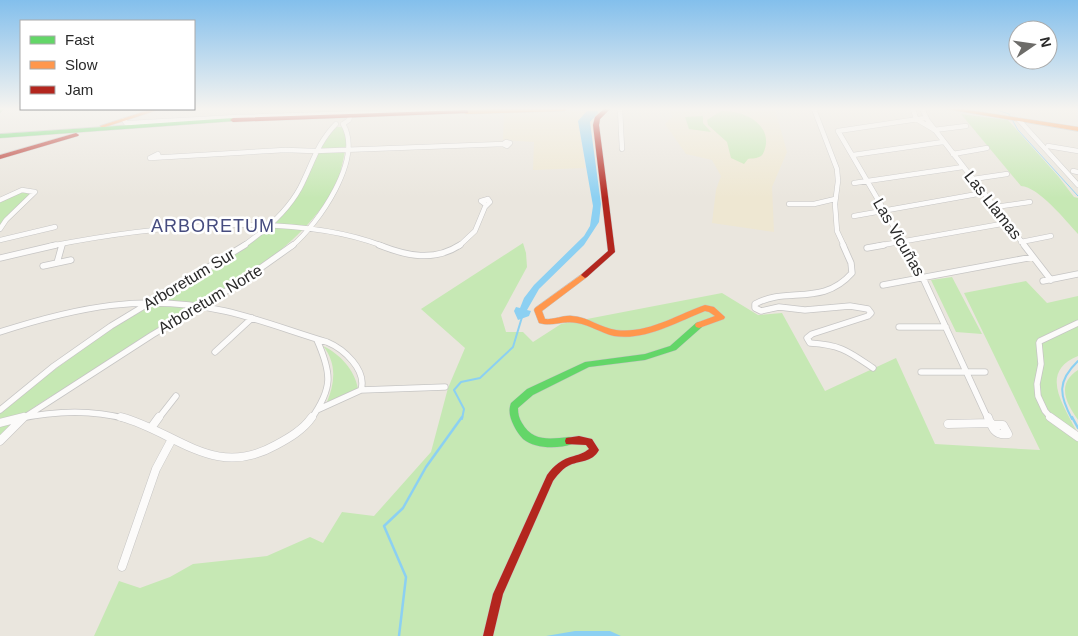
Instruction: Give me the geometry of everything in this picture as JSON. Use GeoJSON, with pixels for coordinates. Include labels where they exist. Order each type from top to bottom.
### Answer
{"type":"FeatureCollection","features":[{"type":"Feature","properties":{"kind":"street"},"geometry":{"type":"LineString","coordinates":[[0,152],[47,139]]}},
{"type":"Feature","properties":{"kind":"street"},"geometry":{"type":"LineString","coordinates":[[0,158],[62,139]]}},
{"type":"Feature","properties":{"kind":"street","name":"Arboretum Sur"},"geometry":{"type":"LineString","coordinates":[[0,410],[45,373],[150,302],[230,255],[269,226],[294,196],[321,139]]}},
{"type":"Feature","properties":{"kind":"street","name":"Arboretum Norte"},"geometry":{"type":"LineString","coordinates":[[0,441],[11,428],[24,418],[151,335],[262,268],[310,229],[334,195],[340,182],[349,139]]}},
{"type":"Feature","properties":{"kind":"street"},"geometry":{"type":"LineString","coordinates":[[488,636],[498,594],[557,465],[565,460],[591,456],[595,450],[589,442],[579,440],[553,444],[533,441],[524,436],[518,426],[512,414],[514,406],[530,392],[588,364],[645,357],[660,350],[673,348],[700,324],[721,317],[710,309],[704,308],[652,328],[630,334],[606,332],[567,318],[550,324],[543,322],[538,316],[538,310],[606,259],[612,252],[598,139]]}},
{"type":"Feature","properties":{"kind":"street"},"geometry":{"type":"LineString","coordinates":[[621,139],[622,149]]}},
{"type":"Feature","properties":{"kind":"street"},"geometry":{"type":"LineString","coordinates":[[825,139],[838,174],[835,199],[837,231],[852,266],[851,275],[843,282],[826,290],[805,296],[767,298],[755,304],[755,308],[760,311],[779,307],[805,310],[844,306],[868,309],[871,313],[868,316],[812,334],[807,338],[813,344],[830,344],[844,348],[873,368]]}},
{"type":"Feature","properties":{"kind":"street","name":"Las Vicuñas"},"geometry":{"type":"LineString","coordinates":[[844,139],[923,278],[992,424],[948,424]]}},
{"type":"Feature","properties":{"kind":"street","name":"Las Llamas"},"geometry":{"type":"LineString","coordinates":[[941,139],[1051,280]]}},
{"type":"Feature","properties":{"kind":"street"},"geometry":{"type":"LineString","coordinates":[[1032,139],[1078,185]]}},
{"type":"Feature","properties":{"kind":"street"},"geometry":{"type":"LineString","coordinates":[[853,155],[943,142]]}},
{"type":"Feature","properties":{"kind":"street"},"geometry":{"type":"LineString","coordinates":[[159,157],[274,152],[292,154],[302,151],[503,144]]}},
{"type":"Feature","properties":{"kind":"street"},"geometry":{"type":"LineString","coordinates":[[1048,146],[1078,151]]}},
{"type":"Feature","properties":{"kind":"street"},"geometry":{"type":"LineString","coordinates":[[953,154],[987,148]]}},
{"type":"Feature","properties":{"kind":"street"},"geometry":{"type":"LineString","coordinates":[[854,184],[963,166]]}},
{"type":"Feature","properties":{"kind":"street"},"geometry":{"type":"LineString","coordinates":[[973,179],[1007,174]]}},
{"type":"Feature","properties":{"kind":"street"},"geometry":{"type":"LineString","coordinates":[[0,200],[24,190],[31,189],[35,192],[6,220],[0,229]]}},
{"type":"Feature","properties":{"kind":"street"},"geometry":{"type":"LineString","coordinates":[[854,216],[984,193]]}},
{"type":"Feature","properties":{"kind":"street"},"geometry":{"type":"LineString","coordinates":[[790,204],[814,204],[835,199]]}},
{"type":"Feature","properties":{"kind":"street"},"geometry":{"type":"LineString","coordinates":[[995,208],[1030,202]]}},
{"type":"Feature","properties":{"kind":"street"},"geometry":{"type":"LineString","coordinates":[[0,258],[105,236],[167,228],[225,225],[310,229],[359,237],[406,255],[431,256],[454,249],[467,240],[476,229],[485,204]]}},
{"type":"Feature","properties":{"kind":"street"},"geometry":{"type":"LineString","coordinates":[[867,248],[1007,223]]}},
{"type":"Feature","properties":{"kind":"street"},"geometry":{"type":"LineString","coordinates":[[0,240],[55,227]]}},
{"type":"Feature","properties":{"kind":"street"},"geometry":{"type":"LineString","coordinates":[[1021,242],[1051,236]]}},
{"type":"Feature","properties":{"kind":"street"},"geometry":{"type":"LineString","coordinates":[[57,263],[62,244]]}},
{"type":"Feature","properties":{"kind":"street"},"geometry":{"type":"LineString","coordinates":[[883,285],[1033,257]]}},
{"type":"Feature","properties":{"kind":"street"},"geometry":{"type":"LineString","coordinates":[[43,266],[71,260]]}},
{"type":"Feature","properties":{"kind":"street"},"geometry":{"type":"LineString","coordinates":[[1043,281],[1078,274]]}},
{"type":"Feature","properties":{"kind":"street"},"geometry":{"type":"LineString","coordinates":[[0,332],[36,320],[108,304],[150,302],[198,307],[252,318],[331,344],[350,358],[361,377],[363,386],[361,390]]}},
{"type":"Feature","properties":{"kind":"street"},"geometry":{"type":"LineString","coordinates":[[215,352],[252,318]]}},
{"type":"Feature","properties":{"kind":"street"},"geometry":{"type":"LineString","coordinates":[[1076,436],[1050,417],[1044,410],[1038,396],[1037,386],[1041,366],[1038,345],[1040,341],[1078,324]]}},
{"type":"Feature","properties":{"kind":"street"},"geometry":{"type":"LineString","coordinates":[[899,327],[946,327]]}},
{"type":"Feature","properties":{"kind":"street"},"geometry":{"type":"LineString","coordinates":[[0,423],[60,412],[96,412],[130,418],[210,456],[232,458],[250,455],[268,450],[285,441],[300,429],[317,410],[326,394],[330,374],[326,356],[317,340]]}},
{"type":"Feature","properties":{"kind":"street"},"geometry":{"type":"LineString","coordinates":[[922,372],[985,372]]}},
{"type":"Feature","properties":{"kind":"street"},"geometry":{"type":"LineString","coordinates":[[317,410],[361,390],[445,387]]}},
{"type":"Feature","properties":{"kind":"street"},"geometry":{"type":"LineString","coordinates":[[151,428],[176,396]]}},
{"type":"Feature","properties":{"kind":"street"},"geometry":{"type":"LineString","coordinates":[[122,567],[156,469],[172,439]]}},
{"type":"Feature","properties":{"kind":"shaded area"},"geometry":{"type":"Polygon","coordinates":[[[581,139],[585,168],[533,170],[534,142],[503,140],[581,139]]]}},
{"type":"Feature","properties":{"kind":"shaded area"},"geometry":{"type":"Polygon","coordinates":[[[675,139],[783,139],[787,152],[772,187],[774,232],[712,223],[716,190],[721,176],[712,160],[686,154],[675,139]]]}},
{"type":"Feature","properties":{"kind":"green space"},"geometry":{"type":"Polygon","coordinates":[[[325,139],[346,139],[346,148],[335,187],[329,198],[302,231],[262,265],[142,338],[93,372],[40,403],[0,435],[0,413],[35,384],[125,320],[215,268],[244,248],[289,207],[301,191],[325,139]]]}},
{"type":"Feature","properties":{"kind":"green space"},"geometry":{"type":"Polygon","coordinates":[[[723,139],[765,139],[766,144],[761,156],[748,159],[744,164],[731,158],[727,142],[723,139]]]}},
{"type":"Feature","properties":{"kind":"green space"},"geometry":{"type":"Polygon","coordinates":[[[982,139],[1025,139],[1074,197],[1078,198],[1078,234],[1044,198],[1036,192],[1021,186],[982,139]]]}},
{"type":"Feature","properties":{"kind":"green space"},"geometry":{"type":"Polygon","coordinates":[[[22,192],[31,194],[0,225],[0,202],[22,192]]]}},
{"type":"Feature","properties":{"kind":"green space"},"geometry":{"type":"Polygon","coordinates":[[[523,243],[527,267],[501,315],[506,332],[523,332],[533,342],[561,324],[722,293],[758,315],[782,313],[825,391],[896,358],[935,444],[1040,450],[964,293],[1026,281],[1047,303],[1078,296],[1078,356],[1066,363],[1059,371],[1057,380],[1065,410],[1076,430],[1063,429],[1078,439],[1078,636],[94,636],[119,581],[140,588],[170,577],[193,564],[267,556],[310,537],[323,543],[342,512],[374,516],[431,452],[448,388],[465,348],[421,309],[523,243]]]}},
{"type":"Feature","properties":{"kind":"green space"},"geometry":{"type":"Polygon","coordinates":[[[952,277],[982,334],[956,332],[931,280],[952,277]]]}},
{"type":"Feature","properties":{"kind":"green space"},"geometry":{"type":"Polygon","coordinates":[[[323,346],[335,353],[346,363],[354,375],[358,389],[327,402],[332,388],[333,366],[323,346]]]}},
{"type":"Feature","properties":{"kind":"green space"},"geometry":{"type":"Polygon","coordinates":[[[1078,370],[1078,420],[1067,400],[1065,387],[1071,375],[1078,370]]]}},
{"type":"Feature","properties":{"kind":"water"},"geometry":{"type":"Polygon","coordinates":[[[581,139],[592,139],[601,204],[599,222],[584,245],[539,289],[527,310],[531,311],[529,316],[518,320],[514,311],[516,307],[520,308],[524,298],[534,285],[584,236],[590,226],[593,206],[581,139]]]}},
{"type":"Feature","properties":{"kind":"water"},"geometry":{"type":"Polygon","coordinates":[[[575,631],[610,631],[621,636],[546,636],[575,631]]]}},
{"type":"Feature","properties":{"kind":"waterway"},"geometry":{"type":"LineString","coordinates":[[1026,139],[1078,196]]}},
{"type":"Feature","properties":{"kind":"waterway"},"geometry":{"type":"LineString","coordinates":[[462,419],[464,409],[454,390],[461,382],[480,378],[513,347],[522,317]]}},
{"type":"Feature","properties":{"kind":"waterway"},"geometry":{"type":"LineString","coordinates":[[1072,419],[1065,403],[1062,389],[1066,375],[1078,361]]}},
{"type":"Feature","properties":{"kind":"waterway"},"geometry":{"type":"LineString","coordinates":[[399,636],[406,577],[384,526],[403,508],[426,467],[462,417]]}},
{"type":"Feature","properties":{"kind":"waterway"},"geometry":{"type":"LineString","coordinates":[[1072,417],[1078,428]]}},
{"type":"Feature","properties":{"kind":"traffic: fast"},"geometry":{"type":"LineString","coordinates":[[569,441],[539,442],[527,437],[516,420],[514,406],[530,392],[588,364],[645,357],[673,348],[699,325]]}},
{"type":"Feature","properties":{"kind":"traffic: slow"},"geometry":{"type":"LineString","coordinates":[[585,275],[538,310],[542,321],[578,320],[610,332],[628,333],[662,326],[705,308],[711,309],[721,317],[699,325]]}},
{"type":"Feature","properties":{"kind":"traffic: jam"},"geometry":{"type":"LineString","coordinates":[[0,157],[63,139]]}},
{"type":"Feature","properties":{"kind":"traffic: jam"},"geometry":{"type":"LineString","coordinates":[[585,275],[612,252],[598,139]]}},
{"type":"Feature","properties":{"kind":"traffic: jam"},"geometry":{"type":"LineString","coordinates":[[488,636],[498,594],[550,478],[563,464],[585,457],[595,450],[589,442],[569,441]]}},
{"type":"Feature","properties":{"kind":"district","name":"ARBORETUM"},"geometry":{"type":"Point","coordinates":[213,226]}}]}
